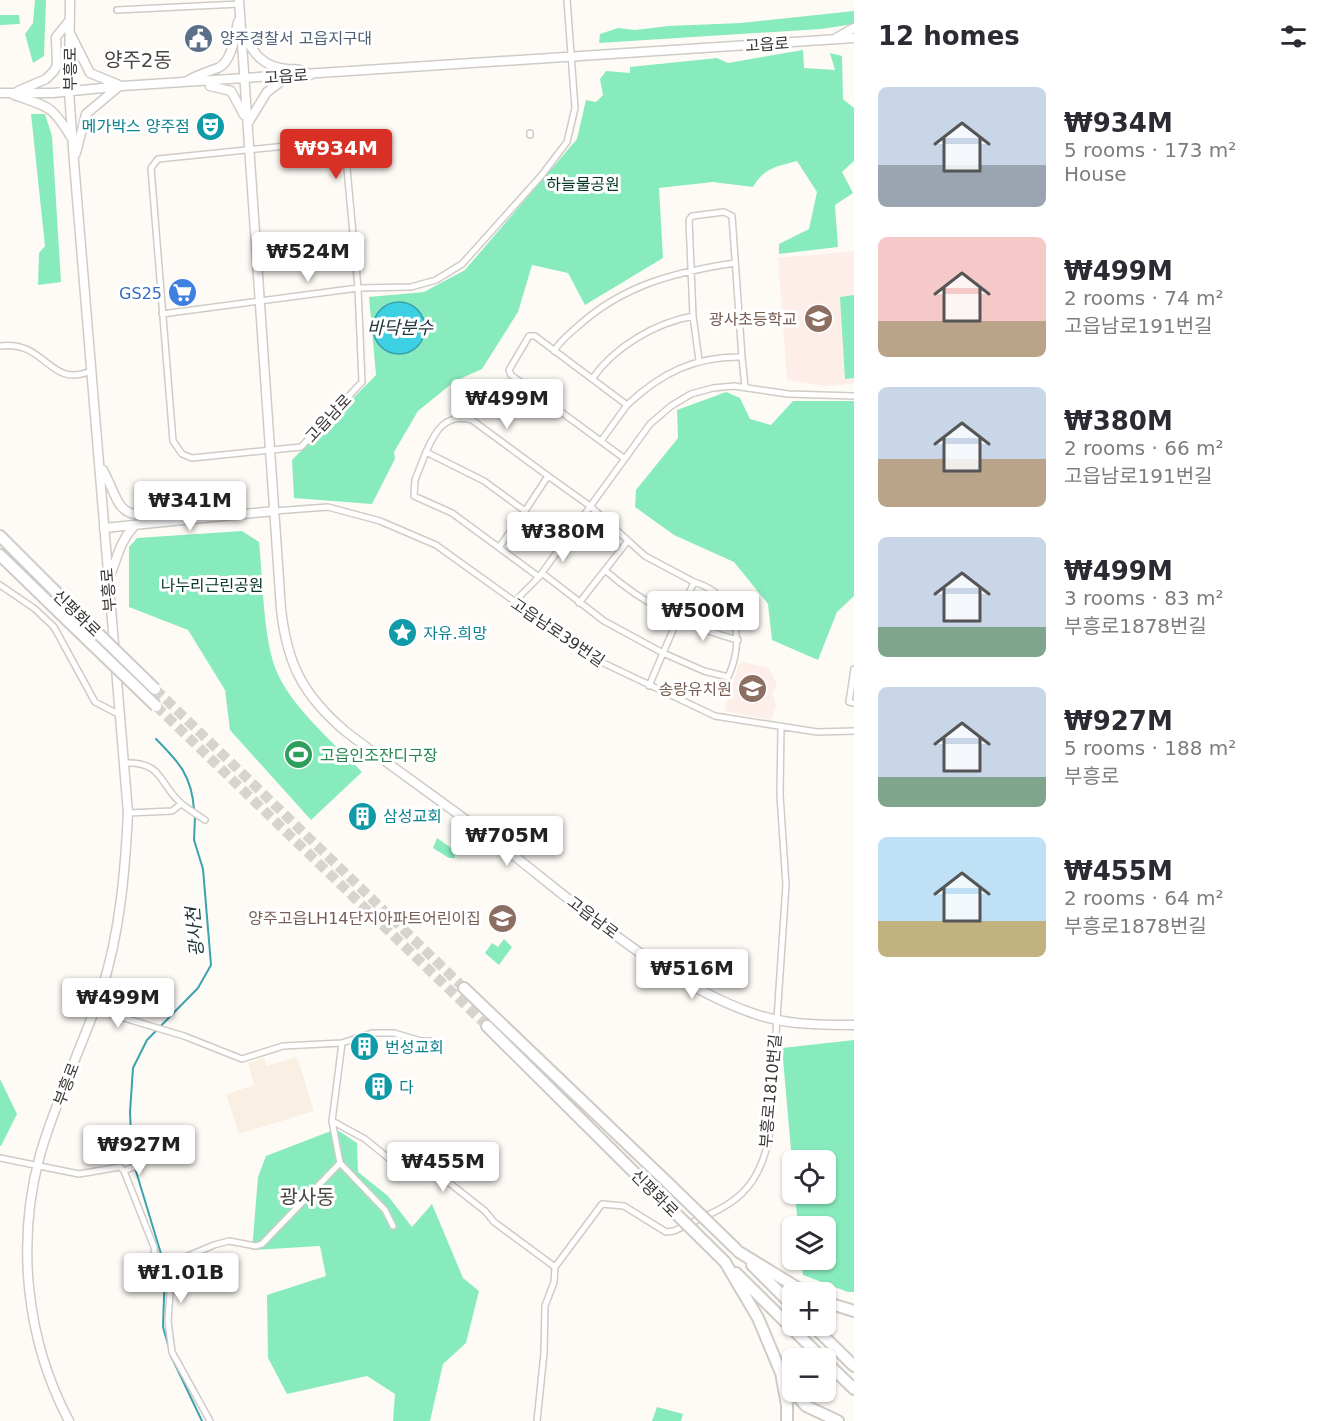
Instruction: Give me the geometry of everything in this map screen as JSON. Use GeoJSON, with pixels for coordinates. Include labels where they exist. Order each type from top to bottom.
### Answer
{"type":"FeatureCollection","features":[{"type":"Feature","properties":{"kind":"highway","name":"신평화로"},"geometry":{"type":"LineString","coordinates":[[0,536],[155,689]]}},
{"type":"Feature","properties":{"kind":"highway","name":"신평화로"},"geometry":{"type":"LineString","coordinates":[[0,555],[156,706]]}},
{"type":"Feature","properties":{"kind":"highway","name":"신평화로"},"geometry":{"type":"LineString","coordinates":[[464,988],[782,1295]]}},
{"type":"Feature","properties":{"kind":"highway","name":"신평화로"},"geometry":{"type":"LineString","coordinates":[[487,1026],[812,1348]]}},
{"type":"Feature","properties":{"kind":"highway"},"geometry":{"type":"LineString","coordinates":[[738,1251],[788,1282]]}},
{"type":"Feature","properties":{"kind":"highway"},"geometry":{"type":"LineString","coordinates":[[725,1262],[758,1318],[782,1372]]}},
{"type":"Feature","properties":{"kind":"highway"},"geometry":{"type":"LineString","coordinates":[[836,1303],[854,1306]]}},
{"type":"Feature","properties":{"kind":"highway"},"geometry":{"type":"LineString","coordinates":[[836,1305],[854,1311]]}},
{"type":"Feature","properties":{"kind":"highway"},"geometry":{"type":"LineString","coordinates":[[823,1336],[854,1366]]}},
{"type":"Feature","properties":{"kind":"highway"},"geometry":{"type":"LineString","coordinates":[[780,1369],[787,1405],[787,1421]]}},
{"type":"Feature","properties":{"kind":"highway","name":"신평화로"},"geometry":{"type":"LineString","coordinates":[[836,1372],[854,1389]]}},
{"type":"Feature","properties":{"kind":"highway"},"geometry":{"type":"LineString","coordinates":[[803,1402],[806,1406],[838,1421]]}},
{"type":"Feature","properties":{"kind":"street","name":"부흥로"},"geometry":{"type":"LineString","coordinates":[[69,0],[69,91],[74,162],[100,464],[107,582],[128,813],[120,907],[102,987],[38,1166],[27,1235],[33,1319],[53,1389],[69,1421]]}},
{"type":"Feature","properties":{"kind":"street"},"geometry":{"type":"LineString","coordinates":[[162,314],[358,288],[411,287],[436,280],[462,264],[541,176],[567,142],[575,108],[567,0]]}},
{"type":"Feature","properties":{"kind":"street"},"geometry":{"type":"LineString","coordinates":[[117,10],[239,2],[250,151]]}},
{"type":"Feature","properties":{"kind":"street"},"geometry":{"type":"LineString","coordinates":[[180,83],[205,71],[220,67],[228,58],[240,15]]}},
{"type":"Feature","properties":{"kind":"street"},"geometry":{"type":"LineString","coordinates":[[8,92],[46,79],[54,71],[57,65],[56,37],[70,20]]}},
{"type":"Feature","properties":{"kind":"street"},"geometry":{"type":"LineString","coordinates":[[833,40],[854,28]]}},
{"type":"Feature","properties":{"kind":"street"},"geometry":{"type":"LineString","coordinates":[[241,32],[255,55],[264,64],[276,68],[303,70],[310,75]]}},
{"type":"Feature","properties":{"kind":"street"},"geometry":{"type":"LineString","coordinates":[[70,33],[90,73],[122,86]]}},
{"type":"Feature","properties":{"kind":"street","name":"고읍로"},"geometry":{"type":"LineString","coordinates":[[8,92],[69,91],[854,38]]}},
{"type":"Feature","properties":{"kind":"street"},"geometry":{"type":"LineString","coordinates":[[833,40],[854,44]]}},
{"type":"Feature","properties":{"kind":"street"},"geometry":{"type":"LineString","coordinates":[[248,124],[267,92],[287,76]]}},
{"type":"Feature","properties":{"kind":"street"},"geometry":{"type":"LineString","coordinates":[[180,83],[219,86],[231,91],[238,100],[248,124]]}},
{"type":"Feature","properties":{"kind":"street"},"geometry":{"type":"LineString","coordinates":[[74,162],[86,114],[110,92],[122,86]]}},
{"type":"Feature","properties":{"kind":"street"},"geometry":{"type":"LineString","coordinates":[[8,92],[43,103],[63,123],[73,139]]}},
{"type":"Feature","properties":{"kind":"street","name":"고읍남로"},"geometry":{"type":"LineString","coordinates":[[336,141],[345,147],[358,288],[362,382],[301,447],[192,458],[182,454],[172,441],[151,168],[158,159],[250,151],[336,141]]}},
{"type":"Feature","properties":{"kind":"street","name":"고읍남로"},"geometry":{"type":"LineString","coordinates":[[250,151],[285,640],[298,677],[325,713],[626,942],[716,998],[776,1020],[820,1026],[854,1025]]}},
{"type":"Feature","properties":{"kind":"street"},"geometry":{"type":"LineString","coordinates":[[699,360],[693,316],[689,220],[692,216],[724,212],[732,216],[745,387]]}},
{"type":"Feature","properties":{"kind":"street"},"geometry":{"type":"LineString","coordinates":[[554,351],[589,316],[621,295],[666,276],[735,263]]}},
{"type":"Feature","properties":{"kind":"street"},"geometry":{"type":"LineString","coordinates":[[592,379],[601,366],[644,334],[693,316]]}},
{"type":"Feature","properties":{"kind":"street"},"geometry":{"type":"LineString","coordinates":[[624,459],[511,375],[509,370],[529,336],[535,336],[627,405]]}},
{"type":"Feature","properties":{"kind":"street"},"geometry":{"type":"LineString","coordinates":[[0,346],[11,344],[25,348],[44,357],[58,372],[75,377],[91,371]]}},
{"type":"Feature","properties":{"kind":"street"},"geometry":{"type":"LineString","coordinates":[[601,441],[627,405],[660,377],[699,360],[717,356],[742,357]]}},
{"type":"Feature","properties":{"kind":"street"},"geometry":{"type":"LineString","coordinates":[[514,602],[540,575],[650,424],[681,400],[713,388],[745,387],[788,394],[854,396]]}},
{"type":"Feature","properties":{"kind":"street"},"geometry":{"type":"LineString","coordinates":[[460,417],[472,420],[548,476],[590,506],[612,524],[627,542],[654,562],[714,592],[736,621],[738,640],[736,659],[728,677],[704,671],[663,653],[604,621],[452,513],[414,496],[415,480],[434,433],[442,424],[460,417]]}},
{"type":"Feature","properties":{"kind":"street"},"geometry":{"type":"LineString","coordinates":[[426,452],[484,481],[525,511]]}},
{"type":"Feature","properties":{"kind":"street"},"geometry":{"type":"LineString","coordinates":[[100,464],[117,502],[131,516],[177,520]]}},
{"type":"Feature","properties":{"kind":"street"},"geometry":{"type":"LineString","coordinates":[[500,546],[548,476]]}},
{"type":"Feature","properties":{"kind":"street","name":"고읍남로39번길"},"geometry":{"type":"LineString","coordinates":[[274,511],[328,507],[380,521],[436,545],[596,659],[715,716],[817,732],[854,731]]}},
{"type":"Feature","properties":{"kind":"street"},"geometry":{"type":"LineString","coordinates":[[104,528],[274,511]]}},
{"type":"Feature","properties":{"kind":"street"},"geometry":{"type":"LineString","coordinates":[[107,582],[117,562],[119,546],[134,526]]}},
{"type":"Feature","properties":{"kind":"street"},"geometry":{"type":"LineString","coordinates":[[579,603],[627,542]]}},
{"type":"Feature","properties":{"kind":"street"},"geometry":{"type":"LineString","coordinates":[[606,571],[626,588],[704,631],[738,640]]}},
{"type":"Feature","properties":{"kind":"street"},"geometry":{"type":"LineString","coordinates":[[649,686],[694,582]]}},
{"type":"Feature","properties":{"kind":"street"},"geometry":{"type":"LineString","coordinates":[[0,585],[35,609],[54,627],[88,693],[95,702],[120,715]]}},
{"type":"Feature","properties":{"kind":"street"},"geometry":{"type":"LineString","coordinates":[[854,669],[849,702],[854,703]]}},
{"type":"Feature","properties":{"kind":"street"},"geometry":{"type":"LineString","coordinates":[[776,1020],[786,885],[780,795],[781,727]]}},
{"type":"Feature","properties":{"kind":"street"},"geometry":{"type":"LineString","coordinates":[[125,763],[141,762],[155,771],[182,804],[205,820]]}},
{"type":"Feature","properties":{"kind":"street"},"geometry":{"type":"LineString","coordinates":[[128,813],[172,811],[182,804]]}},
{"type":"Feature","properties":{"kind":"street"},"geometry":{"type":"LineString","coordinates":[[94,1009],[150,1026],[242,1059],[284,1047],[342,1042],[382,1033],[402,1034],[421,1041],[434,1041]]}},
{"type":"Feature","properties":{"kind":"street","name":"부흥로1810번길"},"geometry":{"type":"LineString","coordinates":[[537,1421],[544,1353],[545,1306],[554,1282],[555,1267],[602,1203],[624,1206],[666,1232],[674,1231],[741,1196],[754,1182],[764,1161],[769,1138],[776,1020]]}},
{"type":"Feature","properties":{"kind":"street"},"geometry":{"type":"LineString","coordinates":[[342,1042],[332,1121],[340,1164],[385,1210],[393,1226]]}},
{"type":"Feature","properties":{"kind":"street"},"geometry":{"type":"LineString","coordinates":[[332,1121],[365,1139],[402,1169],[443,1178],[485,1211],[494,1222],[555,1267]]}},
{"type":"Feature","properties":{"kind":"street"},"geometry":{"type":"LineString","coordinates":[[0,1158],[79,1174],[113,1166],[124,1171],[154,1247],[159,1284],[170,1283]]}},
{"type":"Feature","properties":{"kind":"street"},"geometry":{"type":"LineString","coordinates":[[124,1171],[140,1164]]}},
{"type":"Feature","properties":{"kind":"street"},"geometry":{"type":"LineString","coordinates":[[210,1421],[172,1352],[168,1321],[170,1283],[174,1269],[183,1258],[223,1242],[261,1244],[340,1164]]}},
{"type":"Feature","properties":{"kind":"shaded area","name":"광사초등학교"},"geometry":{"type":"Polygon","coordinates":[[[854,251],[854,384],[825,386],[787,380],[778,258],[854,251]]]}},
{"type":"Feature","properties":{"kind":"shaded area","name":"송랑유치원"},"geometry":{"type":"Polygon","coordinates":[[[744,662],[769,668],[777,685],[773,693],[776,706],[771,720],[724,711],[739,664],[744,662]]]}},
{"type":"Feature","properties":{"kind":"shaded area"},"geometry":{"type":"Polygon","coordinates":[[[297,1057],[314,1111],[239,1134],[226,1094],[254,1085],[248,1063],[264,1058],[267,1066],[297,1057]]]}},
{"type":"Feature","properties":{"kind":"green space"},"geometry":{"type":"Polygon","coordinates":[[[35,0],[46,0],[44,56],[33,63],[25,34],[33,23],[35,0]]]}},
{"type":"Feature","properties":{"kind":"green space"},"geometry":{"type":"Polygon","coordinates":[[[854,11],[854,24],[821,29],[599,43],[600,34],[618,28],[635,30],[668,26],[741,23],[854,11]]]}},
{"type":"Feature","properties":{"kind":"green space"},"geometry":{"type":"Polygon","coordinates":[[[0,15],[19,15],[20,24],[0,25],[0,15]]]}},
{"type":"Feature","properties":{"kind":"green space","name":"하늘물공원"},"geometry":{"type":"Polygon","coordinates":[[[803,50],[804,68],[835,70],[830,53],[842,56],[843,99],[854,108],[854,161],[842,172],[853,193],[835,205],[838,247],[779,254],[779,244],[809,229],[817,192],[797,161],[767,172],[757,180],[753,187],[713,182],[659,188],[663,258],[585,305],[568,273],[532,265],[518,312],[482,369],[455,381],[418,411],[394,452],[395,459],[372,504],[294,498],[292,460],[376,375],[369,297],[424,292],[465,270],[577,139],[586,100],[596,102],[603,95],[600,79],[606,71],[630,73],[630,67],[717,58],[728,63],[803,50]]]}},
{"type":"Feature","properties":{"kind":"green space"},"geometry":{"type":"Polygon","coordinates":[[[31,114],[45,114],[52,136],[61,282],[38,285],[39,253],[45,246],[31,114]]]}},
{"type":"Feature","properties":{"kind":"green space"},"geometry":{"type":"Polygon","coordinates":[[[854,295],[854,378],[845,379],[840,297],[854,295]]]}},
{"type":"Feature","properties":{"kind":"green space"},"geometry":{"type":"Polygon","coordinates":[[[726,392],[740,398],[750,419],[771,425],[793,401],[854,401],[854,596],[837,612],[818,660],[772,640],[768,604],[734,562],[674,535],[635,507],[636,490],[678,438],[677,410],[726,392]]]}},
{"type":"Feature","properties":{"kind":"green space","name":"나누리근린공원"},"geometry":{"type":"Polygon","coordinates":[[[242,531],[259,542],[268,641],[276,670],[302,711],[362,772],[311,820],[230,730],[225,690],[188,630],[129,607],[129,547],[137,538],[242,531]]]}},
{"type":"Feature","properties":{"kind":"green space"},"geometry":{"type":"Polygon","coordinates":[[[437,838],[454,850],[455,858],[449,858],[433,848],[437,838]]]}},
{"type":"Feature","properties":{"kind":"green space"},"geometry":{"type":"Polygon","coordinates":[[[504,939],[512,947],[499,965],[485,953],[492,943],[498,947],[504,939]]]}},
{"type":"Feature","properties":{"kind":"green space"},"geometry":{"type":"Polygon","coordinates":[[[854,1040],[854,1292],[836,1287],[836,1282],[822,1282],[803,1275],[802,1270],[836,1270],[836,1216],[797,1216],[796,1204],[836,1204],[836,1150],[791,1150],[782,1048],[854,1040]]]}},
{"type":"Feature","properties":{"kind":"green space"},"geometry":{"type":"Polygon","coordinates":[[[0,1079],[17,1114],[1,1146],[0,1146],[0,1079]]]}},
{"type":"Feature","properties":{"kind":"green space"},"geometry":{"type":"Polygon","coordinates":[[[336,1129],[357,1143],[358,1172],[388,1196],[412,1227],[432,1204],[463,1278],[479,1291],[466,1343],[443,1364],[430,1421],[393,1421],[395,1394],[367,1376],[287,1394],[268,1358],[267,1295],[326,1276],[320,1246],[252,1250],[258,1177],[266,1156],[336,1129]]]}},
{"type":"Feature","properties":{"kind":"green space"},"geometry":{"type":"Polygon","coordinates":[[[657,1407],[683,1414],[681,1421],[652,1421],[657,1407]]]}},
{"type":"Feature","properties":{"kind":"water","name":"바닥분수"},"geometry":{"type":"Polygon","coordinates":[[[394,302],[404,302],[414,306],[421,313],[425,328],[421,343],[414,350],[404,354],[394,354],[384,350],[377,343],[373,333],[373,323],[377,313],[384,306],[394,302]]]}},
{"type":"Feature","properties":{"kind":"waterway","name":"광사천"},"geometry":{"type":"LineString","coordinates":[[156,739],[183,770],[193,798],[194,810]]}},
{"type":"Feature","properties":{"kind":"waterway","name":"광사천"},"geometry":{"type":"LineString","coordinates":[[169,1348],[163,1327],[165,1267],[132,1158],[130,1112],[133,1068],[147,1040],[198,988],[211,965],[203,869],[194,840],[195,816]]}},
{"type":"Feature","properties":{"kind":"waterway","name":"광사천"},"geometry":{"type":"LineString","coordinates":[[171,1356],[202,1421]]}},
{"type":"Feature","properties":{"kind":"tunnel"},"geometry":{"type":"LineString","coordinates":[[155,689],[464,988]]}},
{"type":"Feature","properties":{"kind":"tunnel"},"geometry":{"type":"LineString","coordinates":[[156,706],[487,1026]]}},
{"type":"Feature","properties":{"kind":"place","name":"양주경찰서 고읍지구대"},"geometry":{"type":"Point","coordinates":[199,38]}},
{"type":"Feature","properties":{"kind":"place","name":"메가박스 양주점"},"geometry":{"type":"Point","coordinates":[211,126]}},
{"type":"Feature","properties":{"kind":"place","name":"GS25"},"geometry":{"type":"Point","coordinates":[183,293]}},
{"type":"Feature","properties":{"kind":"place","name":"광사초등학교"},"geometry":{"type":"Point","coordinates":[818,319]}},
{"type":"Feature","properties":{"kind":"place","name":"자유.희망"},"geometry":{"type":"Point","coordinates":[402,633]}},
{"type":"Feature","properties":{"kind":"place","name":"송랑유치원"},"geometry":{"type":"Point","coordinates":[753,689]}},
{"type":"Feature","properties":{"kind":"place","name":"고읍인조잔디구장"},"geometry":{"type":"Point","coordinates":[299,755]}},
{"type":"Feature","properties":{"kind":"place","name":"삼성교회"},"geometry":{"type":"Point","coordinates":[362,816]}},
{"type":"Feature","properties":{"kind":"place","name":"양주고읍LH14단지아파트어린이집"},"geometry":{"type":"Point","coordinates":[502,918]}},
{"type":"Feature","properties":{"kind":"place","name":"번성교회"},"geometry":{"type":"Point","coordinates":[364,1047]}},
{"type":"Feature","properties":{"kind":"place","name":"다"},"geometry":{"type":"Point","coordinates":[378,1087]}},
{"type":"Feature","properties":{"kind":"district","name":"양주2동"},"geometry":{"type":"Point","coordinates":[138,60]}},
{"type":"Feature","properties":{"kind":"district","name":"광사동"},"geometry":{"type":"Point","coordinates":[307,1197]}}]}
